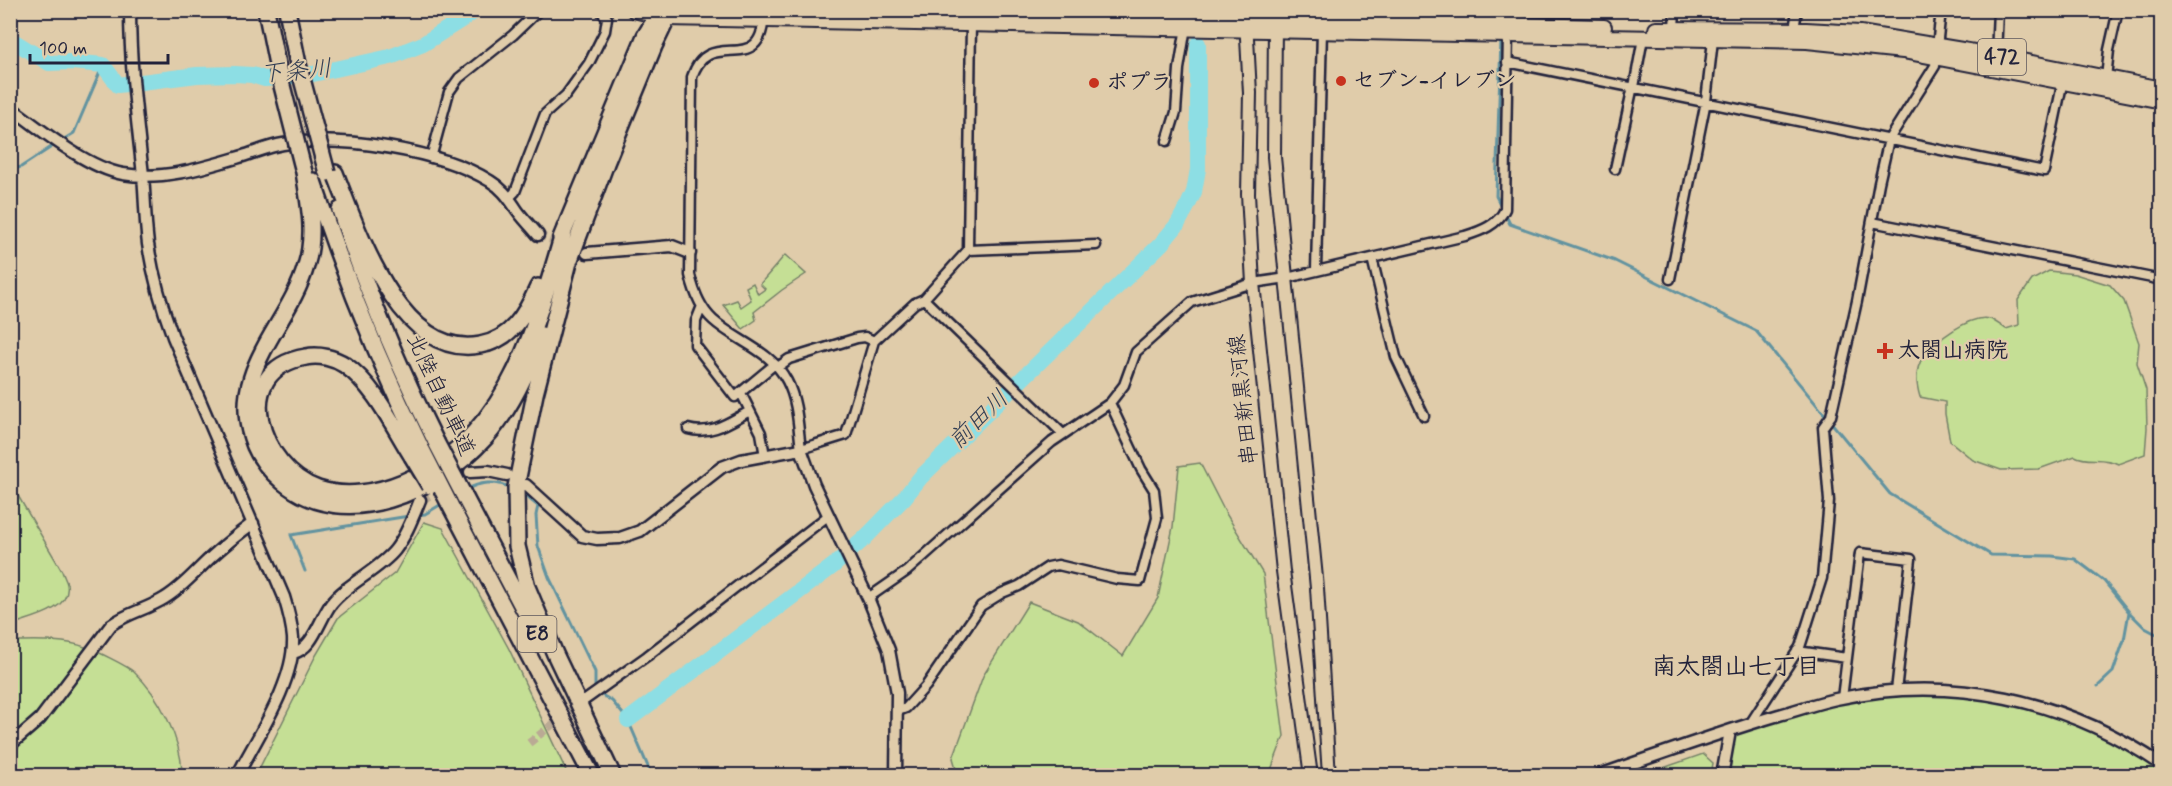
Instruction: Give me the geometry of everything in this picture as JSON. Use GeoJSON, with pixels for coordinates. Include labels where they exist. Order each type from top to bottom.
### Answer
{"type":"FeatureCollection","features":[{"type":"Feature","properties":{"kind":"highway","name":"北陸自動車道"},"geometry":{"type":"LineString","coordinates":[[268,10],[307,170],[370,338],[395,394],[417,453]]}},
{"type":"Feature","properties":{"kind":"highway","name":"北陸自動車道"},"geometry":{"type":"LineString","coordinates":[[287,10],[309,106],[370,293],[409,387],[611,776]]}},
{"type":"Feature","properties":{"kind":"highway","name":"472"},"geometry":{"type":"LineString","coordinates":[[634,10],[663,14],[1186,27],[1246,24]]}},
{"type":"Feature","properties":{"kind":"highway","name":"472"},"geometry":{"type":"LineString","coordinates":[[953,10],[1246,24],[1508,30],[1643,38],[1807,41],[1996,56],[2162,101]]}},
{"type":"Feature","properties":{"kind":"highway"},"geometry":{"type":"LineString","coordinates":[[307,170],[311,214],[307,264],[295,295],[256,363],[249,385],[247,408],[252,439],[267,465],[291,489],[321,502],[355,505],[391,499],[406,494],[455,466],[484,439],[521,385],[663,14]]}},
{"type":"Feature","properties":{"kind":"highway"},"geometry":{"type":"LineString","coordinates":[[331,173],[363,240],[400,307],[418,326],[435,339],[461,347],[488,344],[511,331],[531,304],[645,36],[663,14]]}},
{"type":"Feature","properties":{"kind":"highway","name":"472"},"geometry":{"type":"LineString","coordinates":[[1275,25],[1322,30],[1674,29],[1860,33],[1937,52],[2064,76],[2106,78],[2162,89]]}},
{"type":"Feature","properties":{"kind":"highway"},"geometry":{"type":"LineString","coordinates":[[417,453],[366,386],[345,365],[333,359],[310,356],[299,358],[278,368],[264,386],[259,412],[265,439],[280,463],[304,482],[318,489],[332,492],[363,492],[394,486],[427,471],[457,450],[473,435],[500,402],[519,363],[538,315],[565,228]]}},
{"type":"Feature","properties":{"kind":"highway"},"geometry":{"type":"LineString","coordinates":[[569,262],[518,469],[515,528],[521,566],[537,613],[611,776]]}},
{"type":"Feature","properties":{"kind":"highway","name":"E8"},"geometry":{"type":"LineString","coordinates":[[417,453],[491,581],[592,776]]}},
{"type":"Feature","properties":{"kind":"main road","name":"串田新黒河線"},"geometry":{"type":"LineString","coordinates":[[1246,24],[1250,93],[1248,194],[1252,283],[1283,571],[1311,776]]}},
{"type":"Feature","properties":{"kind":"main road"},"geometry":{"type":"LineString","coordinates":[[1275,25],[1274,157],[1317,588],[1329,776]]}},
{"type":"Feature","properties":{"kind":"street"},"geometry":{"type":"LineString","coordinates":[[130,10],[130,51],[148,244],[161,303],[173,337],[284,597],[293,636],[293,653],[282,690],[237,776]]}},
{"type":"Feature","properties":{"kind":"street"},"geometry":{"type":"LineString","coordinates":[[431,158],[449,92],[459,78],[513,35],[539,10]]}},
{"type":"Feature","properties":{"kind":"street"},"geometry":{"type":"LineString","coordinates":[[510,197],[515,192],[545,114],[566,95],[589,63],[605,31],[607,18],[600,10]]}},
{"type":"Feature","properties":{"kind":"street"},"geometry":{"type":"LineString","coordinates":[[1674,29],[1675,10]]}},
{"type":"Feature","properties":{"kind":"street"},"geometry":{"type":"LineString","coordinates":[[1794,30],[1797,10]]}},
{"type":"Feature","properties":{"kind":"street"},"geometry":{"type":"LineString","coordinates":[[1750,724],[1797,651],[1822,578],[1829,501],[1823,427],[1831,416],[1889,139],[1935,66],[1941,10]]}},
{"type":"Feature","properties":{"kind":"street"},"geometry":{"type":"LineString","coordinates":[[1996,56],[1998,10]]}},
{"type":"Feature","properties":{"kind":"street"},"geometry":{"type":"LineString","coordinates":[[2106,78],[2109,50],[2118,10]]}},
{"type":"Feature","properties":{"kind":"street"},"geometry":{"type":"LineString","coordinates":[[764,15],[761,38],[753,46],[710,54],[698,61],[695,68],[692,88],[690,275],[694,291],[713,320],[758,349],[776,365],[788,382],[795,402],[801,449],[814,485],[868,598],[889,650],[898,711],[896,776]]}},
{"type":"Feature","properties":{"kind":"street"},"geometry":{"type":"LineString","coordinates":[[526,485],[582,536],[597,539],[620,538],[640,531],[722,467],[741,460],[801,449],[846,435],[874,341],[915,303],[924,299],[968,250],[971,22]]}},
{"type":"Feature","properties":{"kind":"street"},"geometry":{"type":"LineString","coordinates":[[1167,141],[1176,112],[1179,69],[1186,27]]}},
{"type":"Feature","properties":{"kind":"street"},"geometry":{"type":"LineString","coordinates":[[1316,270],[1322,30]]}},
{"type":"Feature","properties":{"kind":"street"},"geometry":{"type":"LineString","coordinates":[[868,598],[907,571],[988,497],[1063,434],[1110,403],[1124,385],[1136,352],[1192,302],[1252,283],[1287,278],[1481,231],[1498,220],[1505,208],[1508,30]]}},
{"type":"Feature","properties":{"kind":"street"},"geometry":{"type":"LineString","coordinates":[[1615,169],[1643,38]]}},
{"type":"Feature","properties":{"kind":"street"},"geometry":{"type":"LineString","coordinates":[[1670,279],[1706,101],[1713,40]]}},
{"type":"Feature","properties":{"kind":"street"},"geometry":{"type":"LineString","coordinates":[[1507,62],[2044,171],[2064,76]]}},
{"type":"Feature","properties":{"kind":"street"},"geometry":{"type":"LineString","coordinates":[[10,107],[43,132],[78,154],[99,166],[122,174],[143,176],[180,172],[282,144],[339,142],[401,150],[459,167],[490,181],[510,197],[515,207],[538,235]]}},
{"type":"Feature","properties":{"kind":"street"},"geometry":{"type":"LineString","coordinates":[[1872,222],[2162,280]]}},
{"type":"Feature","properties":{"kind":"street"},"geometry":{"type":"LineString","coordinates":[[968,250],[1096,245]]}},
{"type":"Feature","properties":{"kind":"street"},"geometry":{"type":"LineString","coordinates":[[587,253],[672,246],[690,253]]}},
{"type":"Feature","properties":{"kind":"street"},"geometry":{"type":"LineString","coordinates":[[1372,258],[1396,357],[1424,416]]}},
{"type":"Feature","properties":{"kind":"street"},"geometry":{"type":"LineString","coordinates":[[924,299],[1063,434]]}},
{"type":"Feature","properties":{"kind":"street"},"geometry":{"type":"LineString","coordinates":[[702,306],[696,321],[695,345],[735,397],[776,365],[789,359],[857,338],[865,337],[874,341]]}},
{"type":"Feature","properties":{"kind":"street"},"geometry":{"type":"LineString","coordinates":[[741,393],[761,433],[765,456]]}},
{"type":"Feature","properties":{"kind":"street"},"geometry":{"type":"LineString","coordinates":[[898,711],[906,708],[926,686],[981,606],[1019,586],[1048,567],[1058,565],[1117,579],[1140,581],[1157,518],[1154,490],[1136,460],[1110,403]]}},
{"type":"Feature","properties":{"kind":"street"},"geometry":{"type":"LineString","coordinates":[[688,429],[694,431],[720,428],[750,411]]}},
{"type":"Feature","properties":{"kind":"street"},"geometry":{"type":"LineString","coordinates":[[470,472],[488,471],[507,475]]}},
{"type":"Feature","properties":{"kind":"street"},"geometry":{"type":"LineString","coordinates":[[293,653],[301,651],[308,645],[324,612],[334,600],[395,551],[420,500]]}},
{"type":"Feature","properties":{"kind":"street"},"geometry":{"type":"LineString","coordinates":[[581,703],[647,656],[829,515]]}},
{"type":"Feature","properties":{"kind":"street"},"geometry":{"type":"LineString","coordinates":[[10,745],[40,718],[111,625],[126,615],[164,599],[180,587],[216,552],[253,523]]}},
{"type":"Feature","properties":{"kind":"street"},"geometry":{"type":"LineString","coordinates":[[1842,698],[1860,553],[1911,559],[1896,691]]}},
{"type":"Feature","properties":{"kind":"street"},"geometry":{"type":"LineString","coordinates":[[1797,651],[1847,658]]}},
{"type":"Feature","properties":{"kind":"street"},"geometry":{"type":"LineString","coordinates":[[1597,776],[1750,724],[1842,698],[1922,689],[2007,697],[2058,711],[2132,745],[2162,765]]}},
{"type":"Feature","properties":{"kind":"street"},"geometry":{"type":"LineString","coordinates":[[1722,776],[1730,731]]}},
{"type":"Feature","properties":{"kind":"green space"},"geometry":{"type":"Polygon","coordinates":[[[785,255],[806,274],[754,312],[756,320],[743,329],[723,305],[737,300],[741,307],[751,300],[746,287],[753,283],[758,294],[765,289],[760,284],[785,255]]]}},
{"type":"Feature","properties":{"kind":"green space"},"geometry":{"type":"Polygon","coordinates":[[[2049,271],[2075,274],[2110,285],[2124,301],[2139,343],[2137,363],[2146,390],[2145,454],[2118,464],[2075,456],[2039,469],[2001,470],[1973,460],[1950,441],[1945,402],[1920,397],[1917,372],[1920,362],[1928,351],[1954,330],[1973,320],[1990,319],[2006,329],[2019,325],[2018,300],[2032,280],[2049,271]]]}},
{"type":"Feature","properties":{"kind":"green space"},"geometry":{"type":"Polygon","coordinates":[[[1200,463],[1225,512],[1263,574],[1284,736],[1269,775],[1069,776],[1057,773],[1056,776],[958,775],[953,758],[983,676],[1029,602],[1078,621],[1123,656],[1158,598],[1173,527],[1179,466],[1200,463]]]}},
{"type":"Feature","properties":{"kind":"green space"},"geometry":{"type":"Polygon","coordinates":[[[10,482],[62,571],[67,584],[67,593],[56,607],[11,625],[10,482]]]}},
{"type":"Feature","properties":{"kind":"green space"},"geometry":{"type":"Polygon","coordinates":[[[424,522],[443,528],[509,649],[568,775],[256,775],[315,657],[338,618],[395,573],[424,522]]]}},
{"type":"Feature","properties":{"kind":"green space"},"geometry":{"type":"Polygon","coordinates":[[[11,641],[76,644],[103,655],[134,672],[152,693],[168,720],[178,748],[182,775],[11,776],[11,641]]]}},
{"type":"Feature","properties":{"kind":"green space"},"geometry":{"type":"Polygon","coordinates":[[[1962,693],[2053,713],[2127,746],[2162,770],[2161,776],[1722,776],[1729,732],[1748,725],[1875,694],[1962,693]]]}},
{"type":"Feature","properties":{"kind":"green space"},"geometry":{"type":"Polygon","coordinates":[[[1703,754],[1713,763],[1711,775],[1643,775],[1703,754]]]}},
{"type":"Feature","properties":{"kind":"waterway","name":"下条川"},"geometry":{"type":"LineString","coordinates":[[10,39],[49,63],[72,62],[103,65],[118,85],[197,75],[235,74],[252,75],[265,79],[313,74],[390,57],[423,44],[477,10]]}},
{"type":"Feature","properties":{"kind":"waterway"},"geometry":{"type":"LineString","coordinates":[[1502,10],[1502,21]]}},
{"type":"Feature","properties":{"kind":"waterway"},"geometry":{"type":"LineString","coordinates":[[1501,39],[1496,196],[1502,208]]}},
{"type":"Feature","properties":{"kind":"waterway","name":"前田川"},"geometry":{"type":"LineString","coordinates":[[628,720],[833,566],[865,538],[921,477],[1161,244],[1177,225],[1194,192],[1198,169],[1198,44]]}},
{"type":"Feature","properties":{"kind":"waterway"},"geometry":{"type":"LineString","coordinates":[[61,141],[74,133],[103,65]]}},
{"type":"Feature","properties":{"kind":"waterway"},"geometry":{"type":"LineString","coordinates":[[10,170],[21,167],[56,144]]}},
{"type":"Feature","properties":{"kind":"waterway"},"geometry":{"type":"LineString","coordinates":[[1505,214],[1510,224],[1615,261],[1756,331],[1890,494],[1991,555],[2052,556],[2075,559],[2104,581],[2129,612]]}},
{"type":"Feature","properties":{"kind":"waterway"},"geometry":{"type":"LineString","coordinates":[[466,490],[488,483],[511,488]]}},
{"type":"Feature","properties":{"kind":"waterway"},"geometry":{"type":"LineString","coordinates":[[522,493],[538,506],[536,515],[538,546],[549,577],[595,672],[595,691],[612,701],[628,720],[652,776]]}},
{"type":"Feature","properties":{"kind":"waterway"},"geometry":{"type":"LineString","coordinates":[[416,515],[425,514],[445,502]]}},
{"type":"Feature","properties":{"kind":"waterway"},"geometry":{"type":"LineString","coordinates":[[305,571],[291,535],[409,516]]}},
{"type":"Feature","properties":{"kind":"waterway"},"geometry":{"type":"LineString","coordinates":[[2098,686],[2113,672],[2124,640],[2129,612],[2145,628],[2162,637]]}},
{"type":"Feature","properties":{"kind":"tunnel"},"geometry":{"type":"LineString","coordinates":[[538,235],[587,253]]}},
{"type":"Feature","properties":{"kind":"tunnel"},"geometry":{"type":"LineString","coordinates":[[420,500],[470,472]]}},
{"type":"Feature","properties":{"kind":"tunnel"},"geometry":{"type":"LineString","coordinates":[[529,743],[580,703]]}},
{"type":"Feature","properties":{"kind":"place","name":"セブン-イレブン"},"geometry":{"type":"Point","coordinates":[1341,81]}},
{"type":"Feature","properties":{"kind":"place","name":"ポプラ"},"geometry":{"type":"Point","coordinates":[1094,83]}},
{"type":"Feature","properties":{"kind":"place","name":"太閤山病院"},"geometry":{"type":"Point","coordinates":[1885,351]}},
{"type":"Feature","properties":{"kind":"district","name":"南太閤山七丁目"},"geometry":{"type":"Point","coordinates":[1736,667]}}]}
